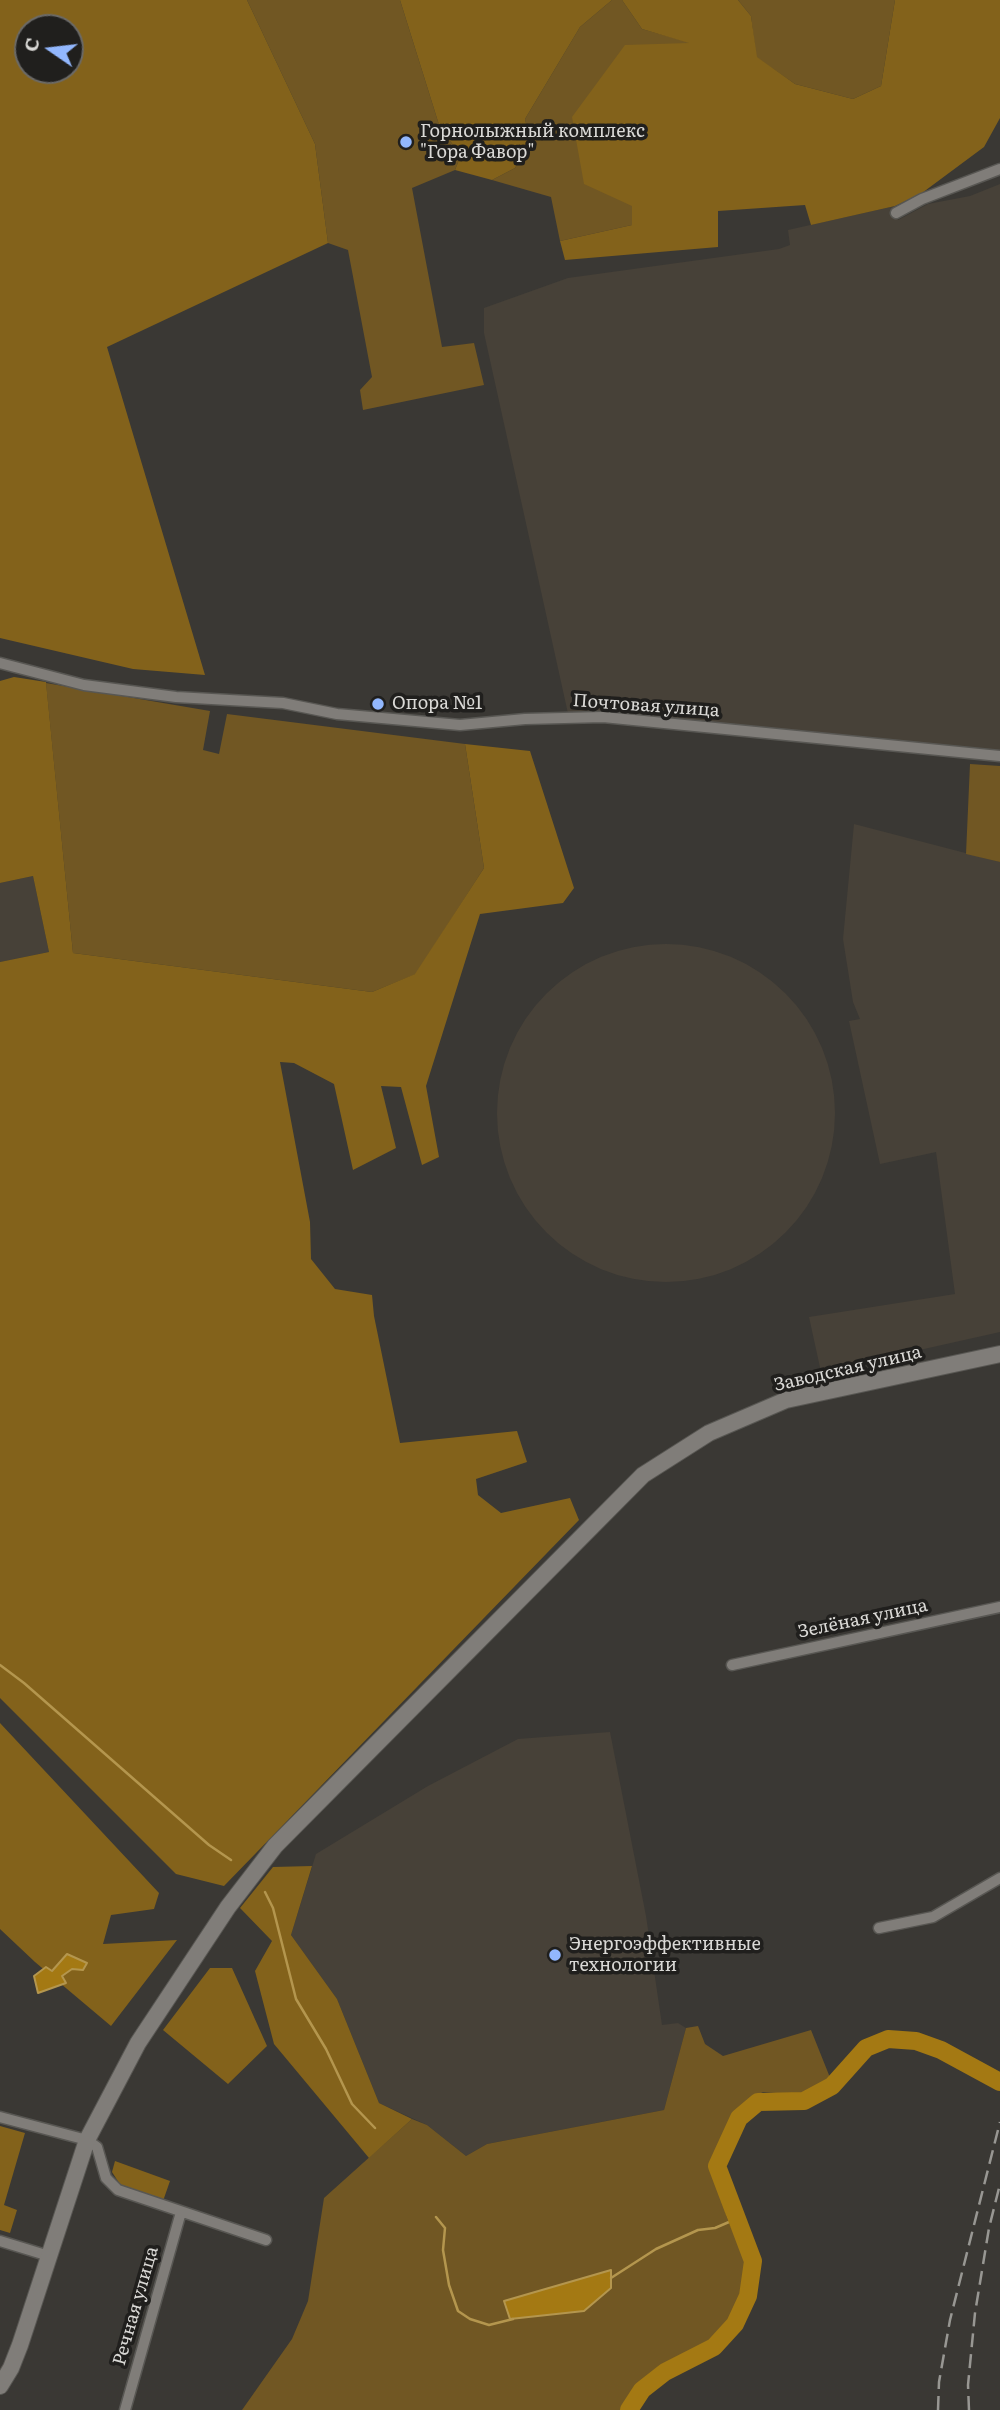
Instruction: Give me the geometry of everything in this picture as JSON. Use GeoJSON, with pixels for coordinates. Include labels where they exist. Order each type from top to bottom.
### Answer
{"type":"FeatureCollection","features":[{"type":"Feature","properties":{"kind":"main road","name":"Заводская улица"},"geometry":{"type":"LineString","coordinates":[[0,2386],[11,2368],[87,2140],[138,2043],[228,1907],[275,1846],[643,1475],[709,1433],[786,1400],[1000,1354]]}},
{"type":"Feature","properties":{"kind":"street"},"geometry":{"type":"LineString","coordinates":[[896,213],[1000,169]]}},
{"type":"Feature","properties":{"kind":"street","name":"Почтовая улица"},"geometry":{"type":"LineString","coordinates":[[0,663],[84,685],[176,697],[283,704],[337,714],[460,725],[525,719],[603,717],[1000,756]]}},
{"type":"Feature","properties":{"kind":"street","name":"Зелёная улица"},"geometry":{"type":"LineString","coordinates":[[733,1665],[1000,1607]]}},
{"type":"Feature","properties":{"kind":"street"},"geometry":{"type":"LineString","coordinates":[[879,1928],[933,1917],[1000,1878]]}},
{"type":"Feature","properties":{"kind":"street"},"geometry":{"type":"LineString","coordinates":[[0,2117],[87,2140],[97,2147],[106,2178],[118,2190],[266,2240]]}},
{"type":"Feature","properties":{"kind":"street","name":"Речная улица"},"geometry":{"type":"LineString","coordinates":[[125,2410],[181,2212]]}},
{"type":"Feature","properties":{"kind":"street"},"geometry":{"type":"LineString","coordinates":[[0,2241],[49,2256]]}},
{"type":"Feature","properties":{"kind":"shaded area"},"geometry":{"type":"Polygon","coordinates":[[[0,0],[247,0],[315,144],[328,243],[107,347],[205,675],[133,669],[0,638],[0,0]]]}},
{"type":"Feature","properties":{"kind":"shaded area"},"geometry":{"type":"Polygon","coordinates":[[[247,0],[400,0],[440,128],[461,155],[455,170],[412,188],[442,347],[474,343],[484,385],[363,410],[360,390],[372,377],[348,250],[328,243],[315,144],[247,0]]]}},
{"type":"Feature","properties":{"kind":"shaded area"},"geometry":{"type":"Polygon","coordinates":[[[400,0],[612,0],[580,27],[525,119],[530,141],[515,168],[492,180],[455,170],[461,155],[440,128],[400,0]]]}},
{"type":"Feature","properties":{"kind":"shaded area"},"geometry":{"type":"Polygon","coordinates":[[[612,0],[622,0],[642,29],[692,43],[632,206],[632,225],[560,241],[551,197],[492,180],[515,168],[530,141],[525,119],[580,27],[612,0]]]}},
{"type":"Feature","properties":{"kind":"shaded area"},"geometry":{"type":"Polygon","coordinates":[[[622,0],[738,0],[751,16],[757,57],[795,84],[853,99],[881,86],[895,0],[1000,0],[1000,118],[984,147],[922,193],[895,206],[811,225],[805,205],[718,211],[718,247],[565,260],[560,241],[632,225],[632,206],[584,184],[572,117],[625,45],[689,43],[642,29],[622,0]]]}},
{"type":"Feature","properties":{"kind":"shaded area"},"geometry":{"type":"Polygon","coordinates":[[[738,0],[895,0],[881,86],[853,99],[795,84],[756,57],[751,16],[738,0]]]}},
{"type":"Feature","properties":{"kind":"shaded area"},"geometry":{"type":"Polygon","coordinates":[[[1000,184],[1000,756],[569,718],[484,333],[484,308],[568,278],[779,249],[790,245],[788,230],[895,206],[898,220],[928,204],[970,196],[1000,184]]]}},
{"type":"Feature","properties":{"kind":"shaded area"},"geometry":{"type":"Polygon","coordinates":[[[14,677],[46,682],[73,953],[372,992],[415,974],[484,868],[465,744],[530,751],[574,888],[563,903],[480,914],[426,1086],[439,1157],[422,1165],[401,1087],[381,1086],[396,1148],[353,1170],[334,1084],[294,1063],[280,1062],[310,1222],[311,1259],[335,1289],[372,1295],[400,1443],[517,1431],[527,1462],[476,1479],[478,1495],[501,1513],[570,1498],[579,1520],[224,1886],[176,1874],[0,1698],[0,962],[49,952],[33,876],[0,883],[0,681],[14,677]]]}},
{"type":"Feature","properties":{"kind":"shaded area"},"geometry":{"type":"Polygon","coordinates":[[[46,683],[210,711],[203,750],[219,754],[227,714],[465,744],[484,868],[416,974],[372,992],[73,953],[46,683]]]}},
{"type":"Feature","properties":{"kind":"shaded area"},"geometry":{"type":"Polygon","coordinates":[[[970,764],[1000,766],[1000,862],[966,854],[970,764]]]}},
{"type":"Feature","properties":{"kind":"shaded area"},"geometry":{"type":"Polygon","coordinates":[[[854,824],[1000,862],[1000,1332],[821,1372],[809,1317],[955,1294],[936,1152],[880,1164],[849,1021],[860,1019],[853,1002],[843,939],[854,824]]]}},
{"type":"Feature","properties":{"kind":"shaded area"},"geometry":{"type":"Polygon","coordinates":[[[33,876],[49,952],[0,962],[0,883],[33,876]]]}},
{"type":"Feature","properties":{"kind":"shaded area"},"geometry":{"type":"Polygon","coordinates":[[[666,944],[699,948],[731,957],[760,973],[785,994],[806,1019],[822,1048],[831,1080],[835,1113],[831,1146],[822,1178],[806,1207],[785,1232],[760,1253],[731,1269],[699,1278],[666,1282],[633,1278],[601,1269],[572,1253],[547,1232],[526,1207],[510,1178],[501,1146],[497,1113],[501,1080],[510,1048],[526,1019],[547,994],[572,973],[601,957],[633,948],[666,944]]]}},
{"type":"Feature","properties":{"kind":"shaded area"},"geometry":{"type":"Polygon","coordinates":[[[0,1723],[159,1893],[154,1909],[111,1915],[103,1944],[177,1940],[111,2026],[0,1929],[0,1723]]]}},
{"type":"Feature","properties":{"kind":"shaded area"},"geometry":{"type":"Polygon","coordinates":[[[610,1732],[646,1916],[662,2025],[678,2023],[686,2028],[664,2110],[487,2144],[466,2156],[427,2125],[379,2103],[337,1999],[291,1935],[316,1854],[428,1786],[518,1739],[610,1732]]]}},
{"type":"Feature","properties":{"kind":"shaded area"},"geometry":{"type":"Polygon","coordinates":[[[312,1866],[291,1935],[337,1999],[379,2103],[412,2119],[369,2158],[274,2044],[255,1971],[272,1941],[240,1908],[273,1867],[312,1866]]]}},
{"type":"Feature","properties":{"kind":"shaded area"},"geometry":{"type":"Polygon","coordinates":[[[67,1954],[87,1963],[83,1970],[72,1969],[62,1976],[66,1983],[38,1993],[34,1976],[46,1967],[52,1971],[67,1954]]]}},
{"type":"Feature","properties":{"kind":"shaded area"},"geometry":{"type":"Polygon","coordinates":[[[210,1968],[232,1968],[267,2046],[228,2084],[163,2030],[210,1968]]]}},
{"type":"Feature","properties":{"kind":"shaded area"},"geometry":{"type":"Polygon","coordinates":[[[698,2026],[705,2044],[723,2056],[811,2030],[831,2080],[804,2095],[763,2092],[755,2096],[735,2114],[712,2163],[727,2218],[746,2261],[741,2295],[729,2321],[711,2342],[658,2368],[637,2388],[625,2410],[242,2410],[292,2339],[308,2301],[324,2198],[412,2119],[427,2125],[466,2156],[487,2144],[664,2110],[686,2028],[698,2026]]]}},
{"type":"Feature","properties":{"kind":"shaded area"},"geometry":{"type":"Polygon","coordinates":[[[0,2126],[25,2133],[4,2205],[17,2210],[10,2233],[0,2230],[0,2126]]]}},
{"type":"Feature","properties":{"kind":"shaded area"},"geometry":{"type":"Polygon","coordinates":[[[115,2161],[170,2181],[163,2201],[121,2186],[112,2172],[115,2161]]]}},
{"type":"Feature","properties":{"kind":"shaded area"},"geometry":{"type":"Polygon","coordinates":[[[611,2270],[611,2288],[584,2311],[510,2319],[504,2301],[611,2270]]]}},
{"type":"Feature","properties":{"kind":"waterway"},"geometry":{"type":"LineString","coordinates":[[0,1665],[209,1845],[231,1860]]}},
{"type":"Feature","properties":{"kind":"waterway"},"geometry":{"type":"LineString","coordinates":[[265,1892],[273,1908],[296,1999],[326,2049],[352,2104],[375,2128]]}},
{"type":"Feature","properties":{"kind":"waterway"},"geometry":{"type":"LineString","coordinates":[[629,2410],[642,2390],[665,2372],[714,2347],[735,2324],[748,2296],[753,2261],[717,2166],[739,2118],[758,2102],[804,2101],[832,2086],[866,2048],[888,2039],[916,2041],[941,2050],[1000,2082]]}},
{"type":"Feature","properties":{"kind":"waterway"},"geometry":{"type":"LineString","coordinates":[[436,2217],[445,2228],[443,2250],[449,2285],[458,2311],[470,2319],[489,2325],[513,2319]]}},
{"type":"Feature","properties":{"kind":"waterway"},"geometry":{"type":"LineString","coordinates":[[611,2278],[656,2249],[698,2230],[715,2228],[736,2219]]}},
{"type":"Feature","properties":{"kind":"railway"},"geometry":{"type":"LineString","coordinates":[[938,2410],[939,2382],[950,2320],[1000,2122]]}},
{"type":"Feature","properties":{"kind":"railway"},"geometry":{"type":"LineString","coordinates":[[969,2410],[968,2385],[975,2313],[989,2228],[1000,2184]]}},
{"type":"Feature","properties":{"kind":"place","name":"Горнолыжный комплекс \"Гора Фавор\""},"geometry":{"type":"Point","coordinates":[406,142]}},
{"type":"Feature","properties":{"kind":"place","name":"Опора №1"},"geometry":{"type":"Point","coordinates":[378,704]}},
{"type":"Feature","properties":{"kind":"place","name":"Энергоэффективные технологии"},"geometry":{"type":"Point","coordinates":[555,1955]}}]}
